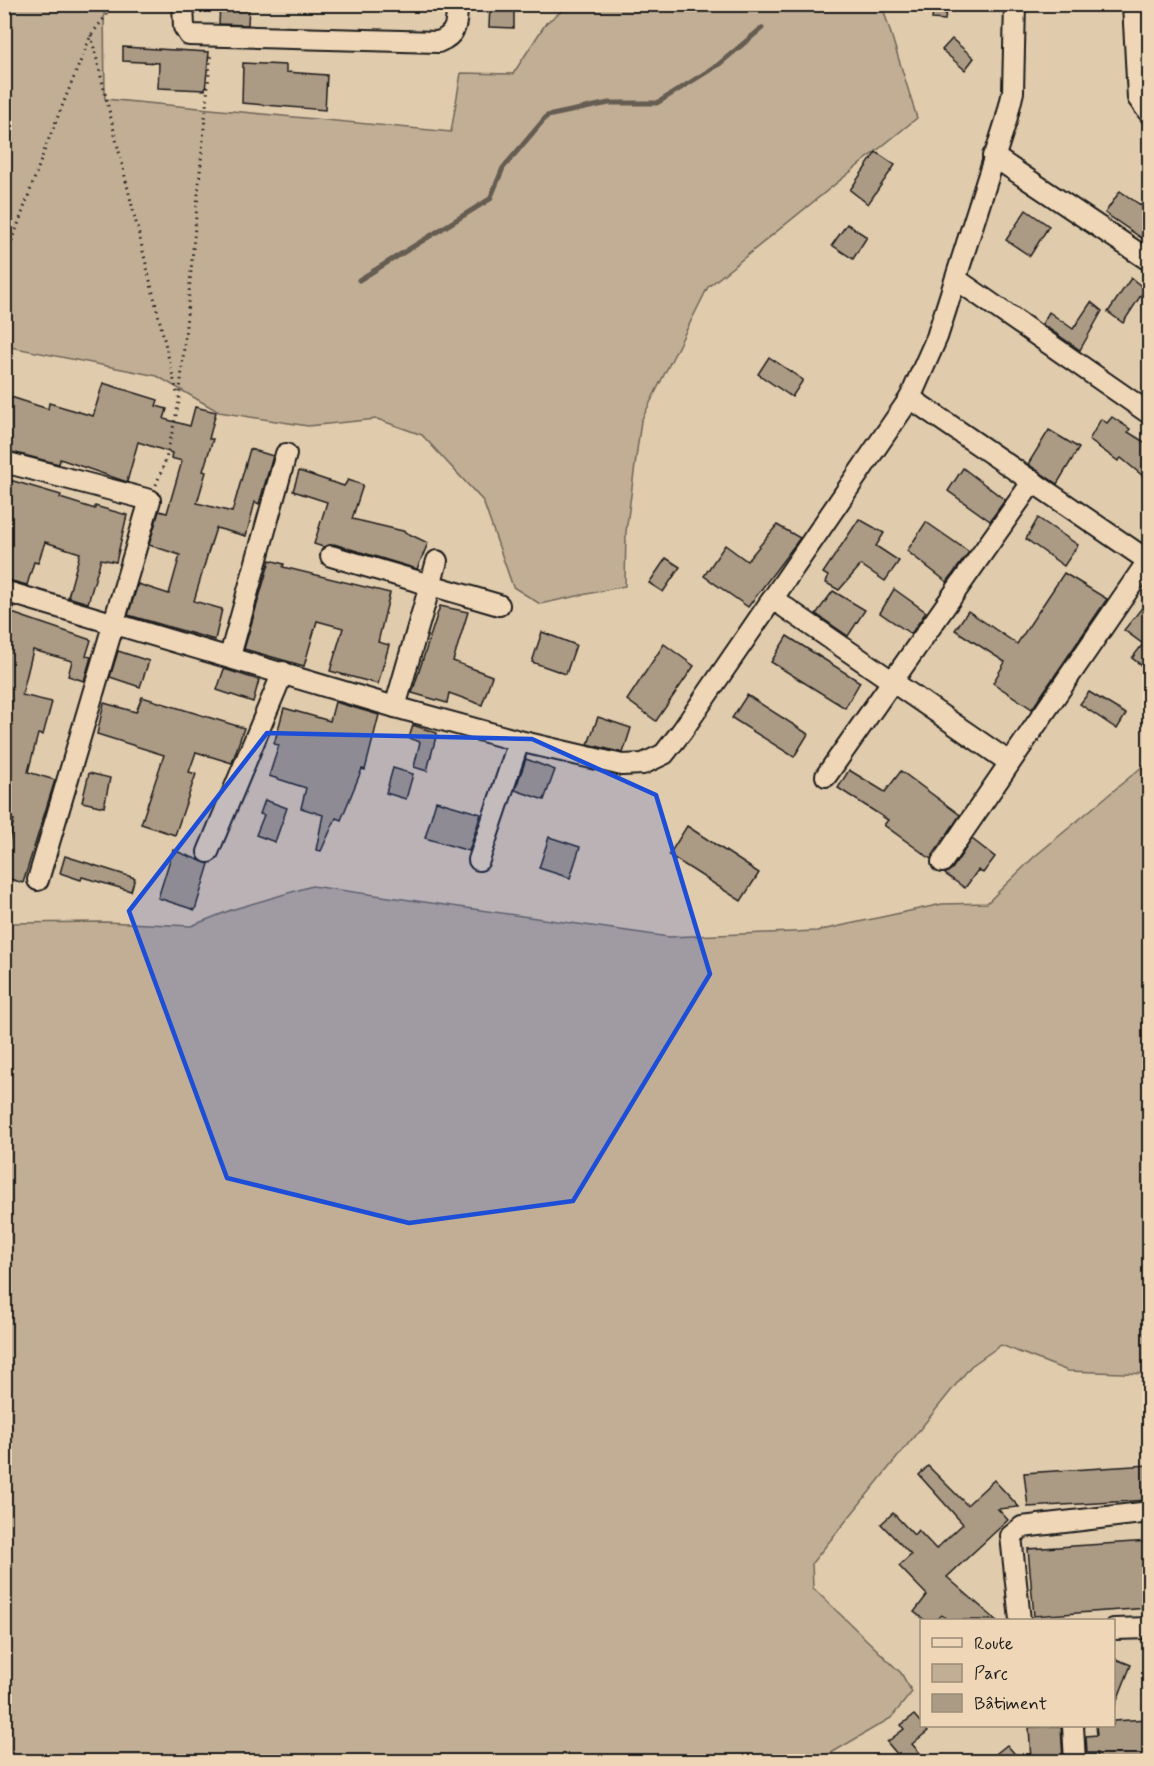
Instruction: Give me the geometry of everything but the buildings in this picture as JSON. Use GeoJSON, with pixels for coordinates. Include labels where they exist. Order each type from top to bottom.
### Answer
{"type":"FeatureCollection","features":[{"type":"Feature","properties":{"kind":"street"},"geometry":{"type":"LineString","coordinates":[[183,4],[186,33],[189,35],[438,42],[449,38],[457,26],[457,4]]}},
{"type":"Feature","properties":{"kind":"street"},"geometry":{"type":"LineString","coordinates":[[4,591],[112,624],[230,656],[395,707],[519,741],[622,765],[643,764],[664,754],[682,732],[910,398],[937,337],[1013,92],[1015,4]]}},
{"type":"Feature","properties":{"kind":"street"},"geometry":{"type":"LineString","coordinates":[[1133,4],[1138,98],[1149,114]]}},
{"type":"Feature","properties":{"kind":"street"},"geometry":{"type":"LineString","coordinates":[[993,156],[1149,261]]}},
{"type":"Feature","properties":{"kind":"street"},"geometry":{"type":"LineString","coordinates":[[956,279],[1149,414]]}},
{"type":"Feature","properties":{"kind":"street"},"geometry":{"type":"LineString","coordinates":[[910,398],[1075,513],[1149,560],[942,862]]}},
{"type":"Feature","properties":{"kind":"street"},"geometry":{"type":"LineString","coordinates":[[230,656],[286,454]]}},
{"type":"Feature","properties":{"kind":"street"},"geometry":{"type":"LineString","coordinates":[[4,462],[150,500],[38,880]]}},
{"type":"Feature","properties":{"kind":"street"},"geometry":{"type":"LineString","coordinates":[[826,776],[1033,482]]}},
{"type":"Feature","properties":{"kind":"street"},"geometry":{"type":"LineString","coordinates":[[331,556],[499,605]]}},
{"type":"Feature","properties":{"kind":"street"},"geometry":{"type":"LineString","coordinates":[[395,707],[437,561]]}},
{"type":"Feature","properties":{"kind":"street"},"geometry":{"type":"LineString","coordinates":[[772,599],[1009,762]]}},
{"type":"Feature","properties":{"kind":"street"},"geometry":{"type":"LineString","coordinates":[[208,852],[283,672]]}},
{"type":"Feature","properties":{"kind":"street"},"geometry":{"type":"LineString","coordinates":[[479,860],[519,741]]}},
{"type":"Feature","properties":{"kind":"street"},"geometry":{"type":"LineString","coordinates":[[1020,1619],[1011,1536],[1015,1532],[1022,1527],[1149,1512]]}},
{"type":"Feature","properties":{"kind":"street"},"geometry":{"type":"LineString","coordinates":[[1115,1629],[1149,1628]]}},
{"type":"Feature","properties":{"kind":"street"},"geometry":{"type":"LineString","coordinates":[[1073,1727],[1075,1761]]}},
{"type":"Feature","properties":{"kind":"path"},"geometry":{"type":"LineString","coordinates":[[4,264],[46,146],[91,34],[115,4]]}},
{"type":"Feature","properties":{"kind":"path"},"geometry":{"type":"LineString","coordinates":[[91,34],[178,402]]}},
{"type":"Feature","properties":{"kind":"path"},"geometry":{"type":"LineString","coordinates":[[150,500],[166,459],[178,402],[213,36]]}},
{"type":"Feature","properties":{"kind":"highlighted area"},"geometry":{"type":"Polygon","coordinates":[[[267,733],[532,739],[656,795],[710,974],[573,1201],[409,1223],[227,1178],[129,911],[267,733]]]}},
{"type":"Feature","properties":{"kind":"green space"},"geometry":{"type":"Polygon","coordinates":[[[4,5],[104,5],[105,99],[451,132],[461,73],[513,74],[546,23],[570,5],[882,5],[917,118],[708,287],[641,421],[626,532],[625,586],[540,604],[513,587],[483,501],[422,435],[377,419],[308,426],[219,412],[157,376],[5,346],[4,5]]]}},
{"type":"Feature","properties":{"kind":"green space"},"geometry":{"type":"Polygon","coordinates":[[[1149,761],[1149,1374],[1068,1371],[1001,1345],[971,1366],[812,1563],[813,1588],[901,1673],[912,1692],[891,1718],[816,1762],[5,1761],[5,923],[105,922],[191,926],[231,910],[312,886],[669,937],[817,931],[942,904],[987,903],[1034,857],[1149,761]]]}},
{"type":"Feature","properties":{"kind":"waterway"},"geometry":{"type":"LineString","coordinates":[[359,280],[490,199],[503,168],[547,116],[609,103],[657,103],[718,65],[762,28]]}}]}
